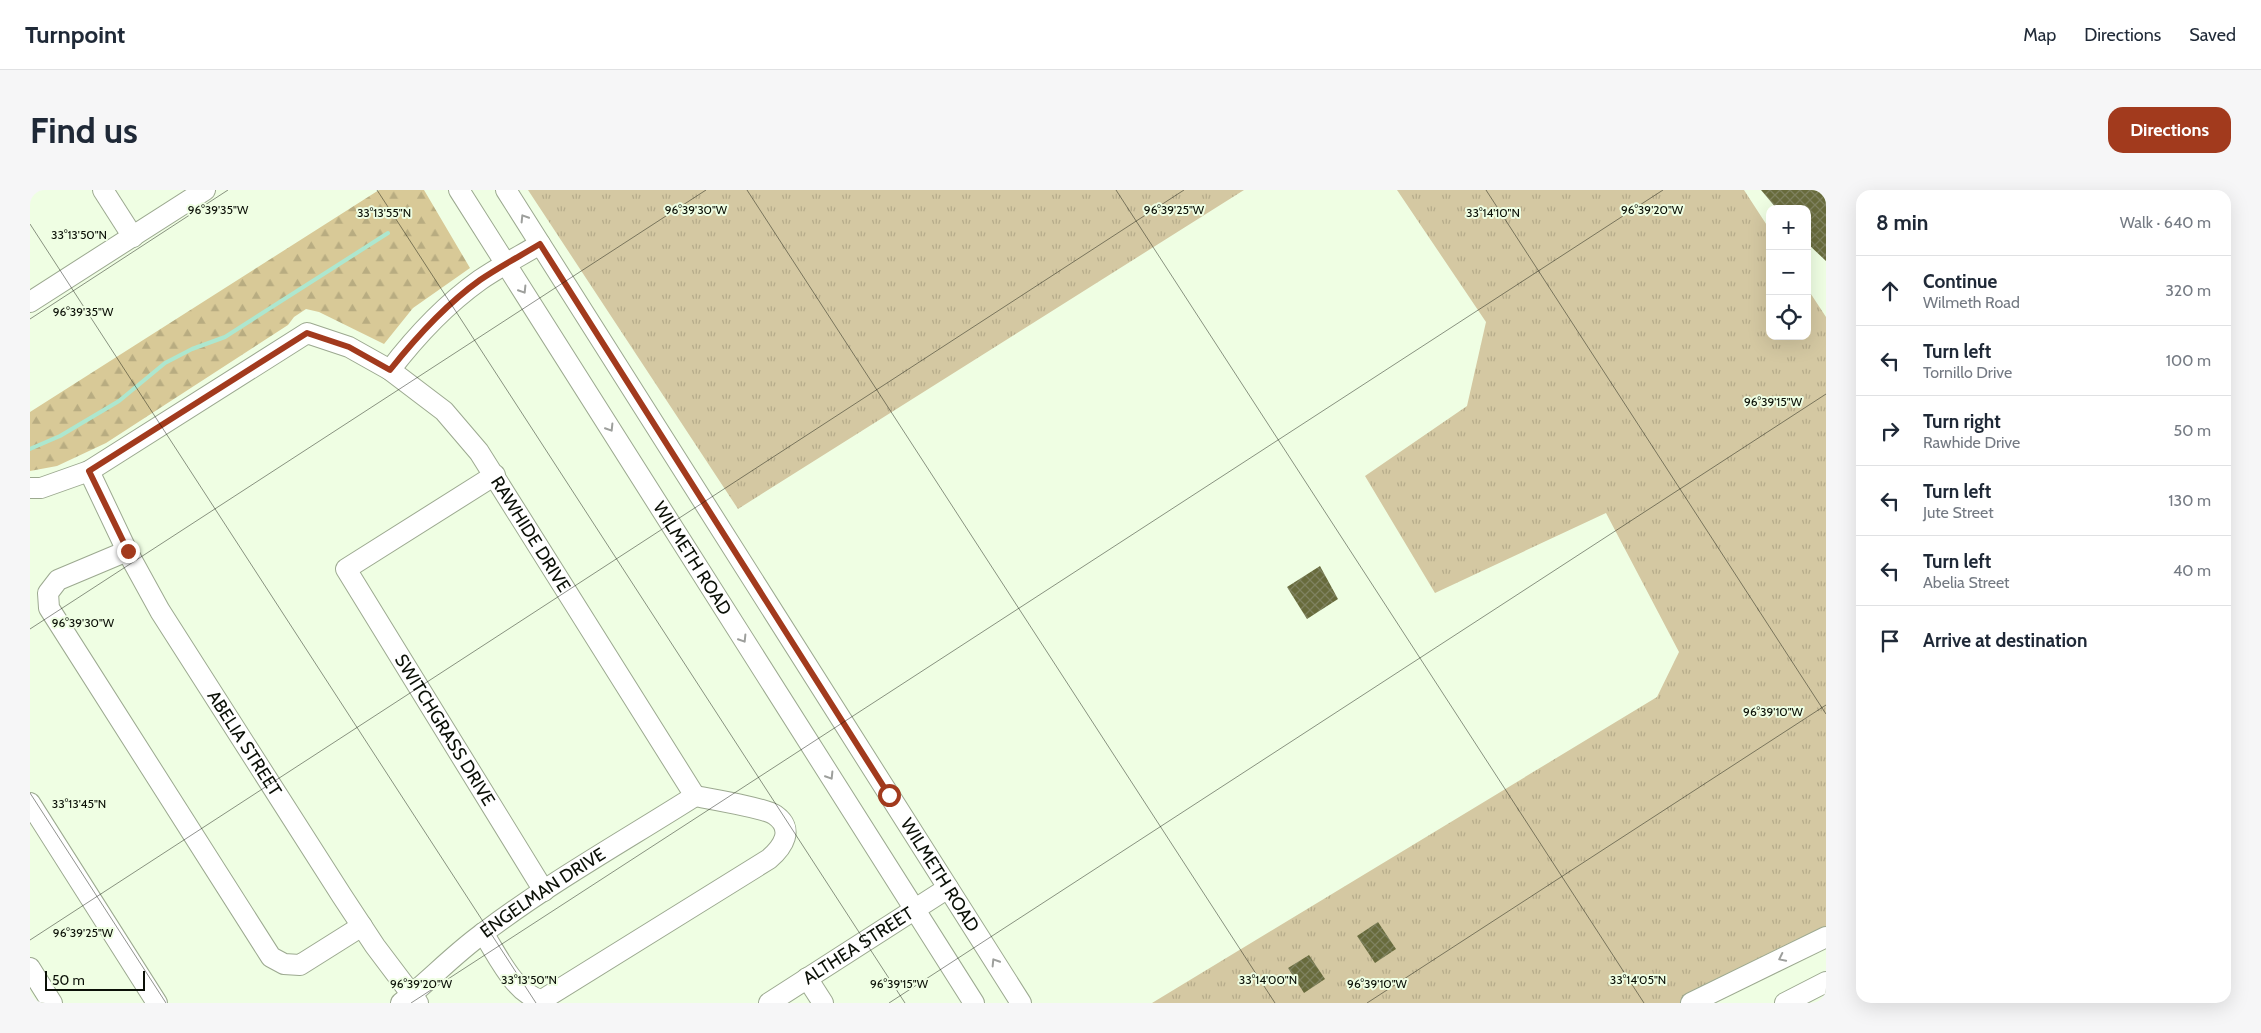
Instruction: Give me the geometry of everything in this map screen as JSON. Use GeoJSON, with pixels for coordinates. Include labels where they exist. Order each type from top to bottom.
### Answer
{"type":"FeatureCollection","features":[{"type":"Feature","properties":{"kind":"street"},"geometry":{"type":"LineString","coordinates":[[103,190],[133,237]]}},
{"type":"Feature","properties":{"kind":"street"},"geometry":{"type":"LineString","coordinates":[[30,302],[205,190]]}},
{"type":"Feature","properties":{"kind":"street","name":"WILMETH ROAD"},"geometry":{"type":"LineString","coordinates":[[459,190],[974,1003]]}},
{"type":"Feature","properties":{"kind":"street","name":"WILMETH ROAD"},"geometry":{"type":"LineString","coordinates":[[506,190],[1021,1003]]}},
{"type":"Feature","properties":{"kind":"street"},"geometry":{"type":"LineString","coordinates":[[390,370],[420,332],[447,307],[480,280],[540,244]]}},
{"type":"Feature","properties":{"kind":"street","name":"RAWHIDE DRIVE"},"geometry":{"type":"LineString","coordinates":[[89,471],[307,333],[349,347],[390,370],[444,411],[480,452],[695,796]]}},
{"type":"Feature","properties":{"kind":"street"},"geometry":{"type":"LineString","coordinates":[[30,488],[41,488],[89,471]]}},
{"type":"Feature","properties":{"kind":"street","name":"ABELIA STREET"},"geometry":{"type":"LineString","coordinates":[[89,471],[160,611],[410,1000]]}},
{"type":"Feature","properties":{"kind":"street","name":"SWITCHGRASS DRIVE"},"geometry":{"type":"LineString","coordinates":[[495,475],[346,569],[544,890]]}},
{"type":"Feature","properties":{"kind":"street"},"geometry":{"type":"LineString","coordinates":[[128,551],[58,580],[48,593],[49,608],[271,956],[284,964],[300,964],[362,926]]}},
{"type":"Feature","properties":{"kind":"street"},"geometry":{"type":"LineString","coordinates":[[483,933],[521,990],[534,998],[542,1000],[769,859],[783,844],[786,828],[774,814],[695,796]]}},
{"type":"Feature","properties":{"kind":"street","name":"ENGELMAN DRIVE"},"geometry":{"type":"LineString","coordinates":[[410,1000],[444,964],[483,933],[544,890],[695,796]]}},
{"type":"Feature","properties":{"kind":"street"},"geometry":{"type":"LineString","coordinates":[[30,803],[157,1003]]}},
{"type":"Feature","properties":{"kind":"street","name":"ALTHEA STREET"},"geometry":{"type":"LineString","coordinates":[[769,1003],[948,888]]}},
{"type":"Feature","properties":{"kind":"street"},"geometry":{"type":"LineString","coordinates":[[1691,1003],[1826,937]]}},
{"type":"Feature","properties":{"kind":"street"},"geometry":{"type":"LineString","coordinates":[[30,968],[52,1003]]}},
{"type":"Feature","properties":{"kind":"street"},"geometry":{"type":"LineString","coordinates":[[807,978],[823,1003]]}},
{"type":"Feature","properties":{"kind":"street"},"geometry":{"type":"LineString","coordinates":[[1785,1003],[1826,982]]}},
{"type":"Feature","properties":{"kind":"green space"},"geometry":{"type":"Polygon","coordinates":[[[379,190],[424,190],[470,268],[413,308],[384,344],[319,312],[306,309],[294,317],[288,325],[106,443],[57,466],[30,471],[30,412],[379,190]]]}},
{"type":"Feature","properties":{"kind":"green space"},"geometry":{"type":"Polygon","coordinates":[[[528,190],[1244,190],[738,509],[528,190]]]}},
{"type":"Feature","properties":{"kind":"green space"},"geometry":{"type":"Polygon","coordinates":[[[1397,190],[1744,190],[1766,224],[1766,340],[1811,340],[1811,294],[1826,317],[1826,938],[1695,1003],[1152,1003],[1657,697],[1679,652],[1606,513],[1435,593],[1365,476],[1467,406],[1486,322],[1397,190]]]}},
{"type":"Feature","properties":{"kind":"building"},"geometry":{"type":"Polygon","coordinates":[[[1761,190],[1818,190],[1826,199],[1826,261],[1811,247],[1811,205],[1774,205],[1761,190]]]}},
{"type":"Feature","properties":{"kind":"building"},"geometry":{"type":"Polygon","coordinates":[[[1320,566],[1338,599],[1307,619],[1287,587],[1320,566]]]}},
{"type":"Feature","properties":{"kind":"building"},"geometry":{"type":"Polygon","coordinates":[[[1378,922],[1396,949],[1375,963],[1357,936],[1378,922]]]}},
{"type":"Feature","properties":{"kind":"building"},"geometry":{"type":"Polygon","coordinates":[[[1309,955],[1325,979],[1304,993],[1288,968],[1309,955]]]}},
{"type":"Feature","properties":{"kind":"waterway"},"geometry":{"type":"LineString","coordinates":[[30,449],[60,436],[119,401],[165,363],[192,349],[225,337],[388,233]]}},
{"type":"Feature","properties":{"kind":"route"},"geometry":{"type":"LineString","coordinates":[[128,551],[89,471],[307,333],[349,347],[390,370],[420,332],[447,307],[480,280],[540,244],[889,795]]}}]}
